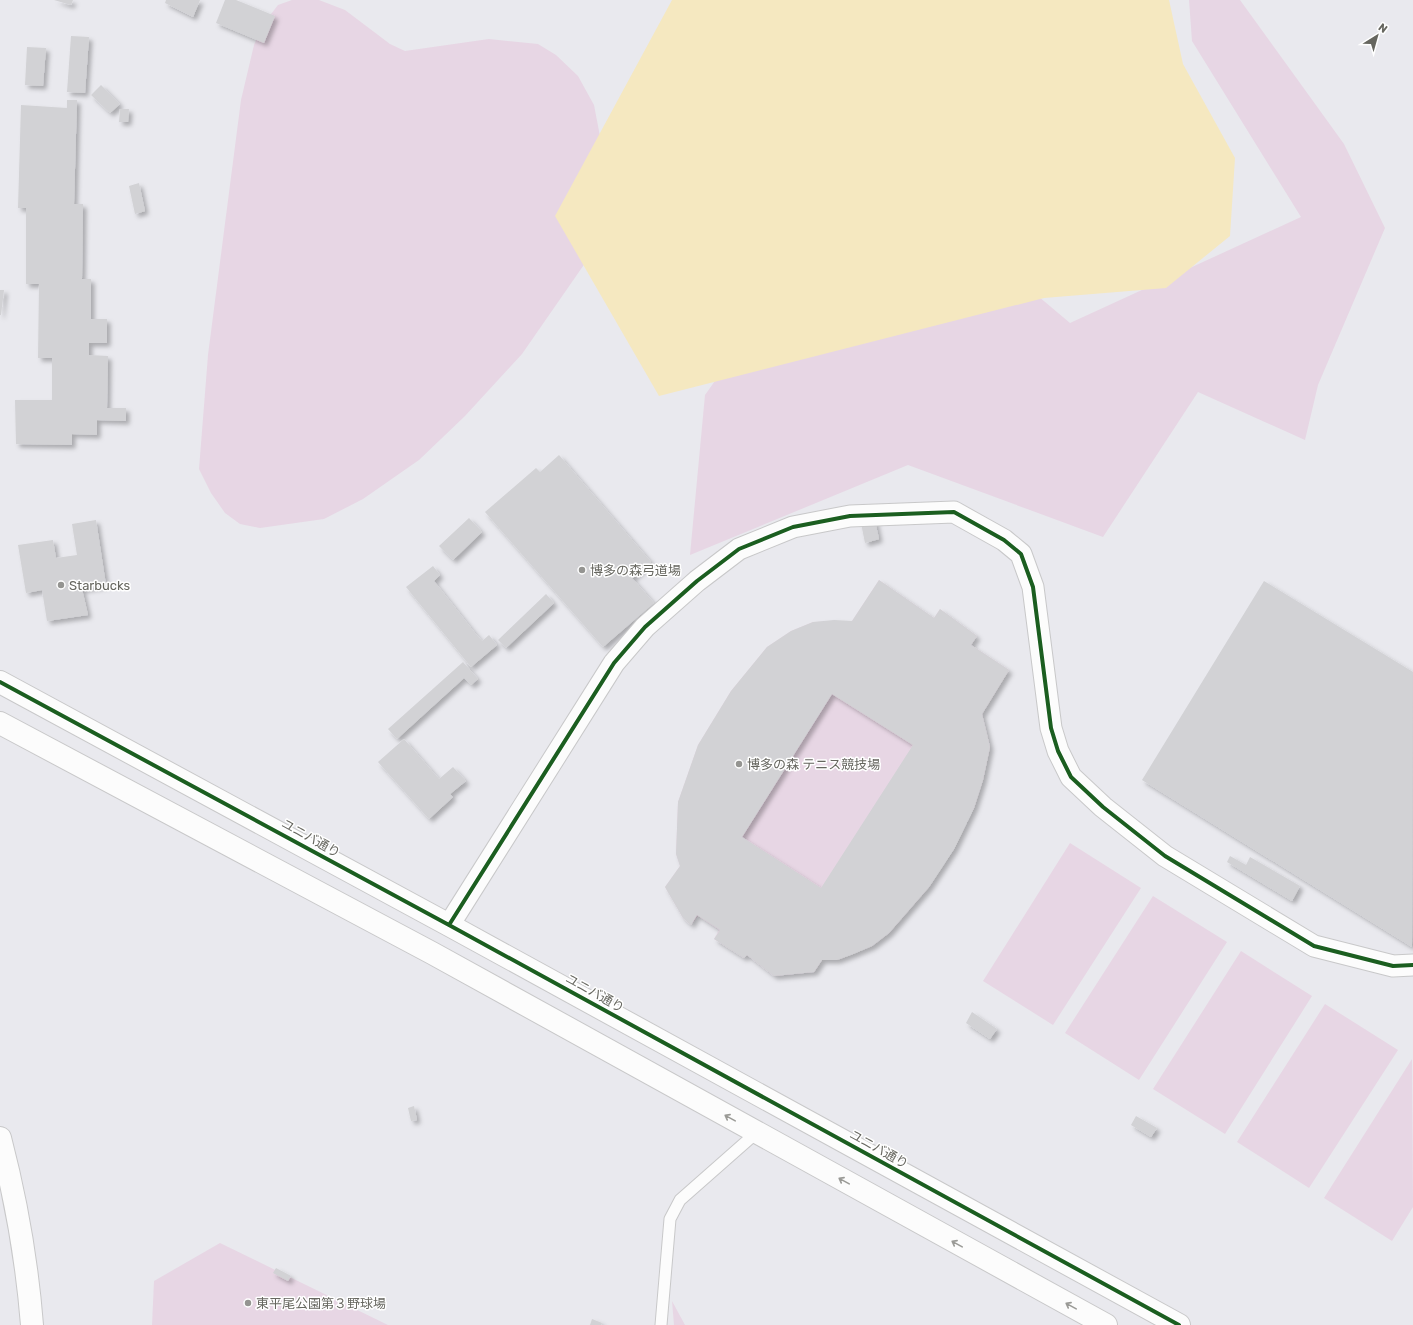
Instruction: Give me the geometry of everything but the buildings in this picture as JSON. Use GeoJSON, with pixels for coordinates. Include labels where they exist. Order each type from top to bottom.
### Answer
{"type":"FeatureCollection","features":[{"type":"Feature","properties":{"kind":"street"},"geometry":{"type":"LineString","coordinates":[[449,925],[614,663],[645,627],[697,580],[739,549],[793,527],[850,516],[954,512],[1004,540],[1021,554],[1033,587],[1051,728],[1058,751],[1071,777],[1102,807],[1165,856],[1314,946],[1393,966],[1413,964]]}},
{"type":"Feature","properties":{"kind":"street","name":"ユニバ通り"},"geometry":{"type":"LineString","coordinates":[[0,682],[449,925],[1179,1325]]}},
{"type":"Feature","properties":{"kind":"street"},"geometry":{"type":"LineString","coordinates":[[0,723],[432,953],[1106,1325]]}},
{"type":"Feature","properties":{"kind":"street"},"geometry":{"type":"LineString","coordinates":[[0,1138],[8,1170],[29,1287],[32,1325]]}},
{"type":"Feature","properties":{"kind":"lane"},"geometry":{"type":"LineString","coordinates":[[661,1325],[670,1219],[680,1200],[756,1133]]}},
{"type":"Feature","properties":{"kind":"shaded area"},"geometry":{"type":"Polygon","coordinates":[[[292,0],[319,0],[345,10],[390,44],[405,51],[489,39],[538,44],[556,55],[578,76],[594,105],[608,178],[590,256],[522,354],[465,416],[419,460],[363,499],[324,519],[260,528],[240,524],[225,513],[211,493],[199,469],[208,355],[241,100],[254,45],[262,26],[278,5],[292,0]]]}},
{"type":"Feature","properties":{"kind":"shaded area"},"geometry":{"type":"Polygon","coordinates":[[[672,0],[1169,0],[1183,64],[1235,158],[1230,236],[1166,288],[1044,298],[659,396],[555,216],[672,0]]]}},
{"type":"Feature","properties":{"kind":"shaded area"},"geometry":{"type":"Polygon","coordinates":[[[1189,0],[1240,0],[1344,144],[1385,228],[1318,385],[1305,440],[1198,392],[1103,537],[908,465],[690,555],[705,395],[800,261],[956,227],[1070,323],[1301,217],[1192,41],[1189,0]]]}},
{"type":"Feature","properties":{"kind":"shaded area","name":"博多の森 テニス競技場"},"geometry":{"type":"Polygon","coordinates":[[[879,580],[934,618],[940,609],[977,636],[971,645],[1009,670],[982,714],[990,747],[983,780],[974,808],[929,887],[889,933],[872,946],[837,960],[822,960],[814,972],[774,976],[747,955],[744,958],[714,939],[719,930],[698,916],[691,925],[683,918],[665,887],[680,866],[676,854],[678,802],[698,745],[731,691],[767,647],[791,631],[813,622],[852,621],[879,580]]]}},
{"type":"Feature","properties":{"kind":"shaded area"},"geometry":{"type":"Polygon","coordinates":[[[1070,843],[1141,888],[1053,1025],[983,981],[1070,843]]]}},
{"type":"Feature","properties":{"kind":"shaded area"},"geometry":{"type":"Polygon","coordinates":[[[1153,896],[1227,942],[1139,1080],[1065,1033],[1153,896]]]}},
{"type":"Feature","properties":{"kind":"shaded area"},"geometry":{"type":"Polygon","coordinates":[[[1241,951],[1312,996],[1225,1134],[1153,1089],[1241,951]]]}},
{"type":"Feature","properties":{"kind":"shaded area"},"geometry":{"type":"Polygon","coordinates":[[[1325,1004],[1398,1050],[1309,1188],[1237,1142],[1325,1004]]]}},
{"type":"Feature","properties":{"kind":"shaded area"},"geometry":{"type":"Polygon","coordinates":[[[1412,1059],[1413,1207],[1392,1241],[1324,1198],[1412,1059]]]}},
{"type":"Feature","properties":{"kind":"shaded area","name":"東平尾公園第３野球場"},"geometry":{"type":"Polygon","coordinates":[[[220,1243],[388,1325],[152,1325],[154,1281],[220,1243]]]}},
{"type":"Feature","properties":{"kind":"shaded area"},"geometry":{"type":"Polygon","coordinates":[[[672,1301],[685,1325],[674,1325],[672,1301]]]}},
{"type":"Feature","properties":{"kind":"cycle path"},"geometry":{"type":"LineString","coordinates":[[449,925],[614,663],[645,627],[697,581],[739,549],[793,527],[850,516],[954,512],[1004,540],[1021,554],[1033,587],[1051,728],[1058,751],[1071,777],[1103,807],[1165,856],[1314,946],[1393,966],[1413,965]]}},
{"type":"Feature","properties":{"kind":"cycle path"},"geometry":{"type":"LineString","coordinates":[[0,682],[449,925],[1179,1325]]}},
{"type":"Feature","properties":{"kind":"place","name":"博多の森弓道場"},"geometry":{"type":"Point","coordinates":[582,570]}},
{"type":"Feature","properties":{"kind":"place","name":"Starbucks"},"geometry":{"type":"Point","coordinates":[61,585]}},
{"type":"Feature","properties":{"kind":"place","name":"博多の森 テニス競技場"},"geometry":{"type":"Point","coordinates":[739,764]}},
{"type":"Feature","properties":{"kind":"place","name":"東平尾公園第３野球場"},"geometry":{"type":"Point","coordinates":[248,1303]}}]}
